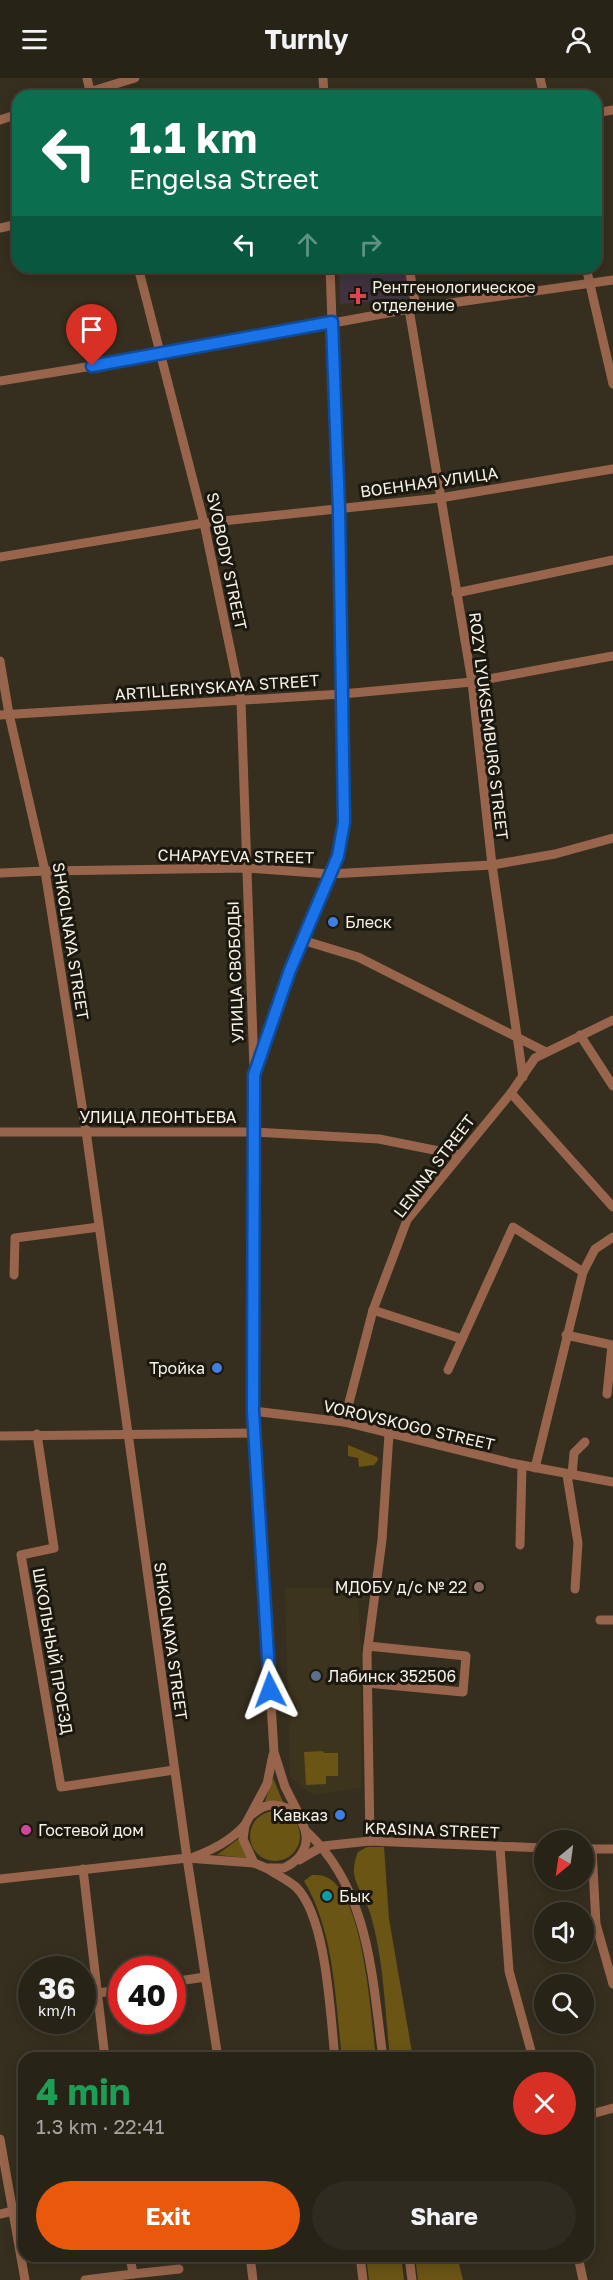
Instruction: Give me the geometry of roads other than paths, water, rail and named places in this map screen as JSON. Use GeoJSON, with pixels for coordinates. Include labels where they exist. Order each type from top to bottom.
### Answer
{"type":"FeatureCollection","features":[{"type":"Feature","properties":{"kind":"street"},"geometry":{"type":"LineString","coordinates":[[102,90],[135,78]]}},
{"type":"Feature","properties":{"kind":"street","name":"SVOBODY STREET"},"geometry":{"type":"LineString","coordinates":[[140,273],[204,523],[241,701],[246,868]]}},
{"type":"Feature","properties":{"kind":"street"},"geometry":{"type":"LineString","coordinates":[[266,1868],[277,1870],[288,1866],[302,1853],[306,1845],[304,1826],[285,1787],[274,1752],[253,1411],[252,1132],[254,1075],[302,940],[338,856],[344,822],[339,510],[330,273]]}},
{"type":"Feature","properties":{"kind":"street","name":"ROZY LYUKSEMBURG STREET"},"geometry":{"type":"LineString","coordinates":[[409,273],[412,308],[440,498],[472,682],[492,865],[523,1077]]}},
{"type":"Feature","properties":{"kind":"street"},"geometry":{"type":"LineString","coordinates":[[587,273],[613,384]]}},
{"type":"Feature","properties":{"kind":"street"},"geometry":{"type":"LineString","coordinates":[[0,381],[160,355],[412,308],[613,280]]}},
{"type":"Feature","properties":{"kind":"street","name":"ВОЕННАЯ УЛИЦА"},"geometry":{"type":"LineString","coordinates":[[0,557],[204,523],[440,498],[613,469]]}},
{"type":"Feature","properties":{"kind":"street"},"geometry":{"type":"LineString","coordinates":[[456,593],[613,560]]}},
{"type":"Feature","properties":{"kind":"street","name":"ARTILLERIYSKAYA STREET"},"geometry":{"type":"LineString","coordinates":[[5,715],[342,694],[472,682],[613,656]]}},
{"type":"Feature","properties":{"kind":"street","name":"SHKOLNAYA STREET"},"geometry":{"type":"LineString","coordinates":[[0,661],[5,715],[45,871],[86,1131],[174,1770],[190,1858],[217,2052]]}},
{"type":"Feature","properties":{"kind":"street","name":"CHAPAYEVA STREET"},"geometry":{"type":"LineString","coordinates":[[0,873],[246,868],[330,874],[492,865],[555,854],[613,838]]}},
{"type":"Feature","properties":{"kind":"street","name":"УЛИЦА СВОБОДЫ"},"geometry":{"type":"LineString","coordinates":[[246,868],[254,1075]]}},
{"type":"Feature","properties":{"kind":"street"},"geometry":{"type":"LineString","coordinates":[[302,940],[358,957],[546,1052]]}},
{"type":"Feature","properties":{"kind":"street","name":"LENINA STREET"},"geometry":{"type":"LineString","coordinates":[[344,1422],[373,1310],[407,1220],[511,1093],[535,1058],[613,1020]]}},
{"type":"Feature","properties":{"kind":"street"},"geometry":{"type":"LineString","coordinates":[[580,1035],[613,1086]]}},
{"type":"Feature","properties":{"kind":"street"},"geometry":{"type":"LineString","coordinates":[[511,1093],[613,1207]]}},
{"type":"Feature","properties":{"kind":"street","name":"УЛИЦА ЛЕОНТЬЕВА"},"geometry":{"type":"LineString","coordinates":[[0,1132],[252,1132],[379,1138],[459,1155]]}},
{"type":"Feature","properties":{"kind":"street"},"geometry":{"type":"LineString","coordinates":[[14,1275],[15,1238],[99,1227]]}},
{"type":"Feature","properties":{"kind":"street"},"geometry":{"type":"LineString","coordinates":[[448,1370],[513,1227],[583,1272]]}},
{"type":"Feature","properties":{"kind":"street"},"geometry":{"type":"LineString","coordinates":[[535,1468],[583,1272],[595,1249],[613,1237]]}},
{"type":"Feature","properties":{"kind":"street"},"geometry":{"type":"LineString","coordinates":[[373,1310],[462,1339]]}},
{"type":"Feature","properties":{"kind":"street"},"geometry":{"type":"LineString","coordinates":[[566,1335],[612,1345],[607,1394]]}},
{"type":"Feature","properties":{"kind":"street","name":"VOROVSKOGO STREET"},"geometry":{"type":"LineString","coordinates":[[253,1411],[344,1422],[522,1466],[613,1482]]}},
{"type":"Feature","properties":{"kind":"street"},"geometry":{"type":"LineString","coordinates":[[0,1436],[254,1433]]}},
{"type":"Feature","properties":{"kind":"street","name":"ШКОЛЬНЫЙ ПРОЕЗД"},"geometry":{"type":"LineString","coordinates":[[37,1434],[54,1548],[21,1555],[61,1787],[174,1770]]}},
{"type":"Feature","properties":{"kind":"street"},"geometry":{"type":"LineString","coordinates":[[370,1841],[368,1646],[382,1540],[389,1434]]}},
{"type":"Feature","properties":{"kind":"street"},"geometry":{"type":"LineString","coordinates":[[575,1589],[578,1543],[569,1475],[574,1453],[585,1442]]}},
{"type":"Feature","properties":{"kind":"street"},"geometry":{"type":"LineString","coordinates":[[520,1545],[522,1466]]}},
{"type":"Feature","properties":{"kind":"street"},"geometry":{"type":"LineString","coordinates":[[600,1620],[613,1620]]}},
{"type":"Feature","properties":{"kind":"street"},"geometry":{"type":"LineString","coordinates":[[368,1646],[466,1656],[463,1692],[368,1683]]}},
{"type":"Feature","properties":{"kind":"street"},"geometry":{"type":"LineString","coordinates":[[190,1858],[218,1847],[235,1837],[245,1826],[267,1784],[274,1752]]}},
{"type":"Feature","properties":{"kind":"street"},"geometry":{"type":"LineString","coordinates":[[251,1815],[264,1806],[287,1809],[323,1846],[355,1900],[368,1947],[382,2052]]}},
{"type":"Feature","properties":{"kind":"street"},"geometry":{"type":"LineString","coordinates":[[245,1826],[243,1839],[254,1863]]}},
{"type":"Feature","properties":{"kind":"street","name":"KRASINA STREET"},"geometry":{"type":"LineString","coordinates":[[288,1866],[323,1846],[370,1841],[534,1848]]}},
{"type":"Feature","properties":{"kind":"street"},"geometry":{"type":"LineString","coordinates":[[500,1847],[509,1971],[531,2052]]}},
{"type":"Feature","properties":{"kind":"street"},"geometry":{"type":"LineString","coordinates":[[594,1849],[613,1849]]}},
{"type":"Feature","properties":{"kind":"street"},"geometry":{"type":"LineString","coordinates":[[0,1879],[190,1858],[254,1863],[266,1868],[295,1887],[306,1902],[321,1941],[334,2052]]}},
{"type":"Feature","properties":{"kind":"street"},"geometry":{"type":"LineString","coordinates":[[83,1869],[92,1956]]}},
{"type":"Feature","properties":{"kind":"street"},"geometry":{"type":"LineString","coordinates":[[592,1890],[596,1924],[613,1984]]}},
{"type":"Feature","properties":{"kind":"street"},"geometry":{"type":"LineString","coordinates":[[186,1980],[205,1977]]}},
{"type":"Feature","properties":{"kind":"street"},"geometry":{"type":"LineString","coordinates":[[104,2052],[96,1993],[108,1991]]}},
{"type":"Feature","properties":{"kind":"street"},"geometry":{"type":"LineString","coordinates":[[594,2113],[613,2108]]}},
{"type":"Feature","properties":{"kind":"street"},"geometry":{"type":"LineString","coordinates":[[0,2139],[18,2236]]}},
{"type":"Feature","properties":{"kind":"street"},"geometry":{"type":"LineString","coordinates":[[0,2214],[14,2211]]}},
{"type":"Feature","properties":{"kind":"street"},"geometry":{"type":"LineString","coordinates":[[22,2262],[25,2280]]}},
{"type":"Feature","properties":{"kind":"street"},"geometry":{"type":"LineString","coordinates":[[131,2262],[133,2274]]}},
{"type":"Feature","properties":{"kind":"street"},"geometry":{"type":"LineString","coordinates":[[251,2262],[253,2280]]}},
{"type":"Feature","properties":{"kind":"street"},"geometry":{"type":"LineString","coordinates":[[361,2262],[363,2280]]}},
{"type":"Feature","properties":{"kind":"street"},"geometry":{"type":"LineString","coordinates":[[410,2262],[412,2280]]}},
{"type":"Feature","properties":{"kind":"street"},"geometry":{"type":"LineString","coordinates":[[579,2262],[583,2280]]}},
{"type":"Feature","properties":{"kind":"street"},"geometry":{"type":"LineString","coordinates":[[85,2280],[179,2269]]}},
{"type":"Feature","properties":{"kind":"place","name":"Рентгенологическое отделение"},"geometry":{"type":"Point","coordinates":[358,296]}},
{"type":"Feature","properties":{"kind":"place","name":"Блеск"},"geometry":{"type":"Point","coordinates":[333,922]}},
{"type":"Feature","properties":{"kind":"place","name":"Тройка"},"geometry":{"type":"Point","coordinates":[217,1368]}},
{"type":"Feature","properties":{"kind":"place","name":"МДОБУ д/с № 22"},"geometry":{"type":"Point","coordinates":[479,1587]}},
{"type":"Feature","properties":{"kind":"place","name":"Лабинск 352506"},"geometry":{"type":"Point","coordinates":[316,1676]}},
{"type":"Feature","properties":{"kind":"place","name":"Кавказ"},"geometry":{"type":"Point","coordinates":[340,1815]}},
{"type":"Feature","properties":{"kind":"place","name":"Гостевой дом"},"geometry":{"type":"Point","coordinates":[26,1830]}},
{"type":"Feature","properties":{"kind":"place","name":"Бык"},"geometry":{"type":"Point","coordinates":[327,1896]}}]}
